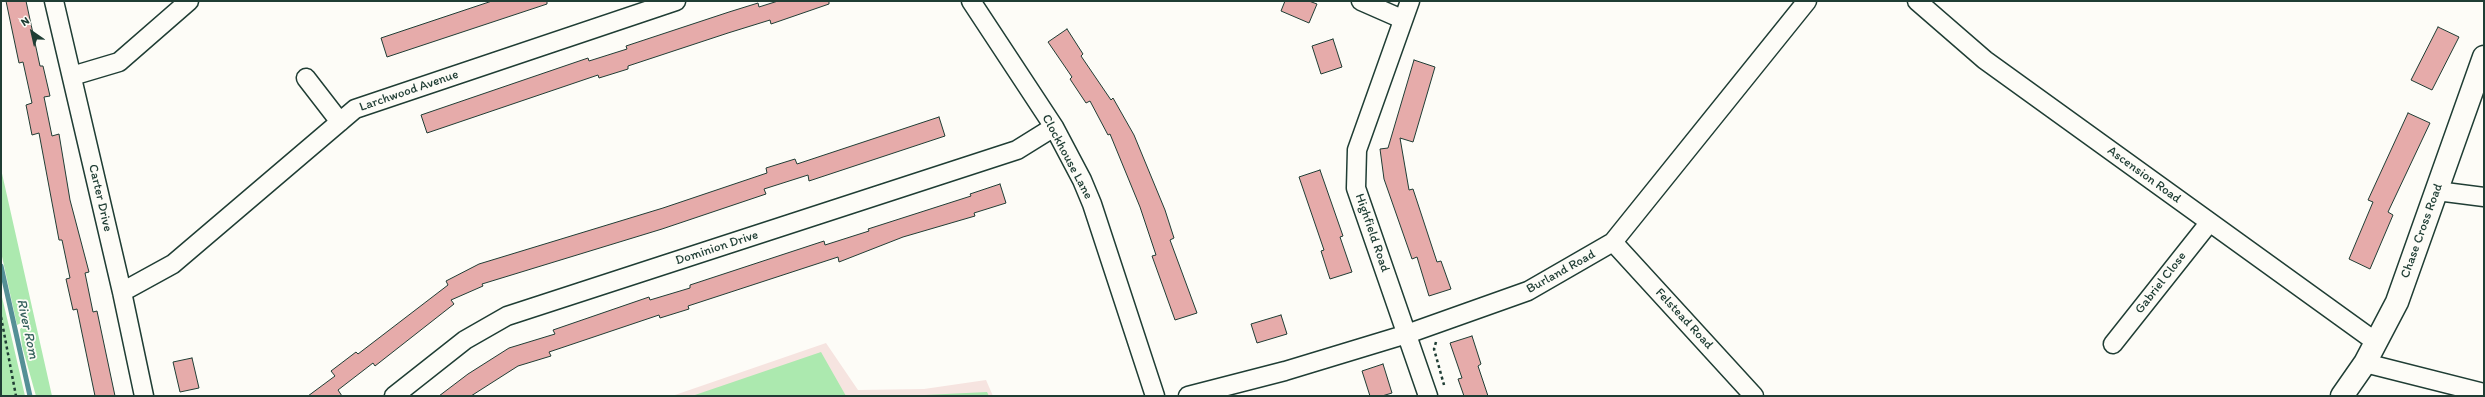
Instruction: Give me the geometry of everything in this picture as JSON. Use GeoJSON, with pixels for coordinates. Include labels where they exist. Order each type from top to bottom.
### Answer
{"type":"FeatureCollection","features":[{"type":"Feature","properties":{"kind":"main road","name":"Chase Cross Road"},"geometry":{"type":"LineString","coordinates":[[2342,396],[2365,363],[2397,302],[2484,57]]}},
{"type":"Feature","properties":{"kind":"street","name":"Carter Drive"},"geometry":{"type":"LineString","coordinates":[[54,1],[122,292],[144,396]]}},
{"type":"Feature","properties":{"kind":"street"},"geometry":{"type":"LineString","coordinates":[[72,76],[119,62],[189,1]]}},
{"type":"Feature","properties":{"kind":"street","name":"Larchwood Avenue"},"geometry":{"type":"LineString","coordinates":[[122,292],[173,264],[355,109],[676,1]]}},
{"type":"Feature","properties":{"kind":"street","name":"Clockhouse Lane"},"geometry":{"type":"LineString","coordinates":[[971,1],[1054,127],[1082,180],[1092,204],[1155,396]]}},
{"type":"Feature","properties":{"kind":"street"},"geometry":{"type":"LineString","coordinates":[[1361,1],[1402,19]]}},
{"type":"Feature","properties":{"kind":"street","name":"Highfield Road"},"geometry":{"type":"LineString","coordinates":[[1410,1],[1402,19],[1356,150],[1356,188],[1408,334],[1428,396]]}},
{"type":"Feature","properties":{"kind":"street","name":"Burland Road"},"geometry":{"type":"LineString","coordinates":[[1188,396],[1285,371],[1408,334],[1528,291],[1613,242],[1807,1]]}},
{"type":"Feature","properties":{"kind":"street","name":"Ascension Road"},"geometry":{"type":"LineString","coordinates":[[1917,1],[1985,60],[2376,342]]}},
{"type":"Feature","properties":{"kind":"street"},"geometry":{"type":"LineString","coordinates":[[306,78],[340,122]]}},
{"type":"Feature","properties":{"kind":"street","name":"Dominion Drive"},"geometry":{"type":"LineString","coordinates":[[394,396],[465,340],[507,316],[1017,150],[1054,127]]}},
{"type":"Feature","properties":{"kind":"street"},"geometry":{"type":"LineString","coordinates":[[2437,191],[2484,197]]}},
{"type":"Feature","properties":{"kind":"street","name":"Gabriel Close"},"geometry":{"type":"LineString","coordinates":[[2113,344],[2209,223]]}},
{"type":"Feature","properties":{"kind":"street","name":"Felstead Road"},"geometry":{"type":"LineString","coordinates":[[1613,242],[1754,396]]}},
{"type":"Feature","properties":{"kind":"street"},"geometry":{"type":"LineString","coordinates":[[2365,363],[2484,393]]}},
{"type":"Feature","properties":{"kind":"path"},"geometry":{"type":"LineString","coordinates":[[1,317],[16,396]]}},
{"type":"Feature","properties":{"kind":"shaded area"},"geometry":{"type":"Polygon","coordinates":[[[826,343],[858,390],[924,389],[986,380],[993,396],[672,396],[826,343]]]}},
{"type":"Feature","properties":{"kind":"green space"},"geometry":{"type":"Polygon","coordinates":[[[1,169],[52,396],[36,396],[22,346],[20,329],[24,326],[23,322],[17,325],[1,252],[1,169]]]}},
{"type":"Feature","properties":{"kind":"green space"},"geometry":{"type":"Polygon","coordinates":[[[1,293],[11,335],[25,396],[1,396],[1,293]]]}},
{"type":"Feature","properties":{"kind":"green space"},"geometry":{"type":"Polygon","coordinates":[[[821,352],[846,396],[692,396],[821,352]]]}},
{"type":"Feature","properties":{"kind":"green space"},"geometry":{"type":"Polygon","coordinates":[[[987,392],[989,396],[904,396],[987,392]]]}},
{"type":"Feature","properties":{"kind":"building"},"geometry":{"type":"Polygon","coordinates":[[[6,1],[26,1],[40,66],[43,66],[50,96],[44,97],[52,136],[59,134],[70,200],[89,272],[85,273],[93,312],[97,311],[115,396],[95,396],[77,309],[73,310],[66,279],[70,278],[62,240],[59,240],[39,133],[32,135],[26,105],[32,103],[23,62],[19,63],[6,1]]]}},
{"type":"Feature","properties":{"kind":"building"},"geometry":{"type":"Polygon","coordinates":[[[492,1],[547,1],[547,4],[387,57],[381,38],[492,1]]]}},
{"type":"Feature","properties":{"kind":"building"},"geometry":{"type":"Polygon","coordinates":[[[778,1],[829,1],[829,4],[771,24],[770,20],[728,33],[628,66],[628,69],[599,78],[598,75],[427,133],[421,115],[588,58],[589,61],[627,49],[626,46],[729,12],[758,3],[759,7],[778,1]]]}},
{"type":"Feature","properties":{"kind":"building"},"geometry":{"type":"Polygon","coordinates":[[[1285,1],[1309,1],[1317,4],[1309,23],[1281,11],[1285,1]]]}},
{"type":"Feature","properties":{"kind":"building"},"geometry":{"type":"Polygon","coordinates":[[[2438,27],[2459,37],[2432,90],[2411,80],[2438,27]]]}},
{"type":"Feature","properties":{"kind":"building"},"geometry":{"type":"Polygon","coordinates":[[[1067,29],[1083,54],[1081,56],[1111,100],[1113,98],[1134,135],[1165,210],[1174,238],[1170,240],[1197,313],[1175,320],[1152,256],[1156,255],[1140,207],[1110,134],[1108,135],[1090,101],[1086,103],[1070,79],[1072,77],[1048,42],[1067,29]]]}},
{"type":"Feature","properties":{"kind":"building"},"geometry":{"type":"Polygon","coordinates":[[[1333,39],[1342,67],[1321,74],[1312,46],[1333,39]]]}},
{"type":"Feature","properties":{"kind":"building"},"geometry":{"type":"Polygon","coordinates":[[[1414,60],[1435,67],[1413,142],[1400,138],[1409,190],[1413,189],[1437,262],[1441,261],[1451,289],[1429,296],[1417,257],[1412,259],[1384,179],[1380,149],[1388,148],[1414,60]]]}},
{"type":"Feature","properties":{"kind":"building"},"geometry":{"type":"Polygon","coordinates":[[[2408,113],[2430,123],[2388,212],[2393,215],[2370,269],[2349,259],[2373,202],[2368,200],[2408,113]]]}},
{"type":"Feature","properties":{"kind":"building"},"geometry":{"type":"Polygon","coordinates":[[[939,117],[945,136],[809,181],[808,175],[764,189],[766,194],[662,229],[482,284],[483,286],[451,300],[454,304],[375,366],[373,363],[338,390],[342,396],[308,396],[335,376],[331,371],[356,352],[358,354],[448,285],[446,281],[479,264],[663,208],[767,173],[766,168],[795,159],[797,164],[939,117]]]}},
{"type":"Feature","properties":{"kind":"building"},"geometry":{"type":"Polygon","coordinates":[[[1320,170],[1343,236],[1340,237],[1352,272],[1330,279],[1321,251],[1324,250],[1299,177],[1320,170]]]}},
{"type":"Feature","properties":{"kind":"building"},"geometry":{"type":"Polygon","coordinates":[[[1000,184],[1006,203],[974,213],[975,216],[903,237],[839,262],[838,257],[688,306],[689,309],[660,318],[659,315],[549,352],[551,356],[518,366],[471,396],[439,396],[468,374],[509,348],[555,334],[553,330],[649,297],[650,300],[690,288],[690,285],[824,241],[825,245],[869,231],[868,229],[971,196],[970,194],[1000,184]]]}},
{"type":"Feature","properties":{"kind":"building"},"geometry":{"type":"Polygon","coordinates":[[[1281,315],[1287,334],[1257,343],[1251,324],[1281,315]]]}},
{"type":"Feature","properties":{"kind":"building"},"geometry":{"type":"Polygon","coordinates":[[[1472,336],[1481,364],[1478,366],[1488,396],[1464,396],[1458,379],[1462,378],[1450,343],[1472,336]]]}},
{"type":"Feature","properties":{"kind":"building"},"geometry":{"type":"Polygon","coordinates":[[[192,358],[199,388],[180,392],[173,362],[192,358]]]}},
{"type":"Feature","properties":{"kind":"building"},"geometry":{"type":"Polygon","coordinates":[[[1383,364],[1392,393],[1382,396],[1370,396],[1362,371],[1383,364]]]}},
{"type":"Feature","properties":{"kind":"waterway","name":"River Rom"},"geometry":{"type":"LineString","coordinates":[[1,266],[30,396]]}}]}
